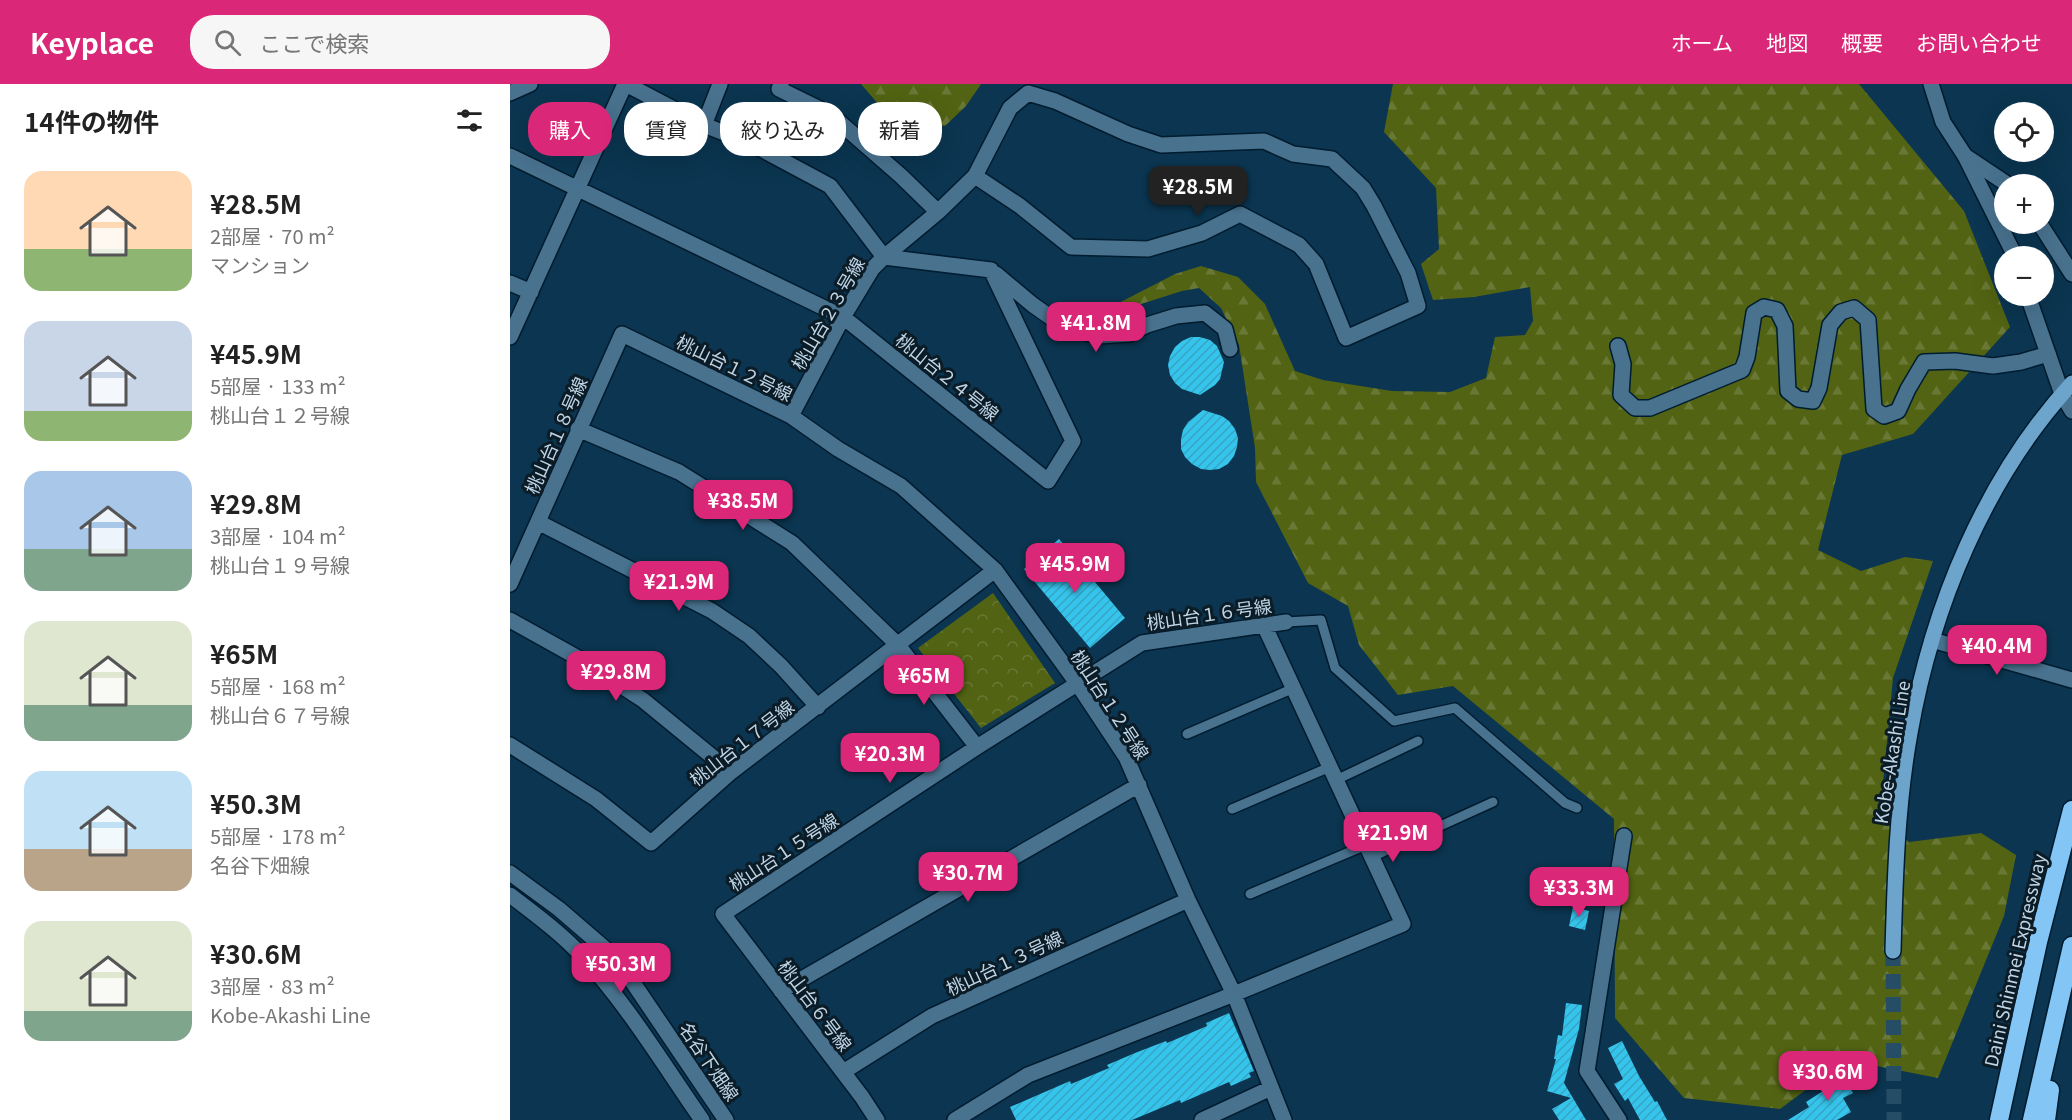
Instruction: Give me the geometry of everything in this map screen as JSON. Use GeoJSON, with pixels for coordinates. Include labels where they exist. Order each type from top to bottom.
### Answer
{"type":"FeatureCollection","features":[{"type":"Feature","properties":{"kind":"highway","name":"Daini Shinmei Expressway"},"geometry":{"type":"LineString","coordinates":[[1999,1120],[2016,1037],[2072,810]]}},
{"type":"Feature","properties":{"kind":"highway"},"geometry":{"type":"LineString","coordinates":[[2032,1120],[2072,948]]}},
{"type":"Feature","properties":{"kind":"highway"},"geometry":{"type":"LineString","coordinates":[[2046,1120],[2072,948]]}},
{"type":"Feature","properties":{"kind":"highway"},"geometry":{"type":"LineString","coordinates":[[1993,1120],[2016,1037]]}},
{"type":"Feature","properties":{"kind":"main road","name":"Kobe-Akashi Line"},"geometry":{"type":"LineString","coordinates":[[1893,951],[1901,797],[1919,685],[1932,640],[1963,555],[2004,474],[2031,433],[2067,389]]}},
{"type":"Feature","properties":{"kind":"street"},"geometry":{"type":"LineString","coordinates":[[510,93],[530,84]]}},
{"type":"Feature","properties":{"kind":"street"},"geometry":{"type":"LineString","coordinates":[[510,338],[625,84]]}},
{"type":"Feature","properties":{"kind":"street","name":"桃山台２３号線"},"geometry":{"type":"LineString","coordinates":[[625,84],[660,102]]}},
{"type":"Feature","properties":{"kind":"street"},"geometry":{"type":"LineString","coordinates":[[708,115],[720,84]]}},
{"type":"Feature","properties":{"kind":"street"},"geometry":{"type":"LineString","coordinates":[[781,84],[779,89],[830,114],[938,212]]}},
{"type":"Feature","properties":{"kind":"street"},"geometry":{"type":"LineString","coordinates":[[1931,84],[1942,122],[1965,156],[2010,246]]}},
{"type":"Feature","properties":{"kind":"street"},"geometry":{"type":"LineString","coordinates":[[884,257],[938,212],[975,176],[1010,108],[1028,93],[1055,101],[1128,134],[1161,145],[1264,141],[1293,154],[1332,159],[1363,188],[1374,206],[1408,273],[1418,306],[1346,338],[1316,264],[1299,244],[1240,214],[1202,233],[1148,249],[1071,247],[1020,206],[975,176]]}},
{"type":"Feature","properties":{"kind":"street","name":"桃山台２３号線"},"geometry":{"type":"LineString","coordinates":[[708,127],[750,143],[830,186],[884,257],[872,269],[843,316],[791,416]]}},
{"type":"Feature","properties":{"kind":"street","name":"桃山台２４号線"},"geometry":{"type":"LineString","coordinates":[[510,156],[843,316],[1048,481],[1073,441],[991,270]]}},
{"type":"Feature","properties":{"kind":"street"},"geometry":{"type":"LineString","coordinates":[[1965,156],[1994,175]]}},
{"type":"Feature","properties":{"kind":"street"},"geometry":{"type":"LineString","coordinates":[[2046,234],[2072,274]]}},
{"type":"Feature","properties":{"kind":"street"},"geometry":{"type":"LineString","coordinates":[[884,257],[991,270],[1033,305],[1063,326],[1098,336],[1129,334],[1147,325],[1176,316],[1205,313],[1225,329],[1230,349]]}},
{"type":"Feature","properties":{"kind":"street"},"geometry":{"type":"LineString","coordinates":[[510,283],[531,292]]}},
{"type":"Feature","properties":{"kind":"street"},"geometry":{"type":"LineString","coordinates":[[2031,306],[2048,354],[2067,389],[2072,411]]}},
{"type":"Feature","properties":{"kind":"street"},"geometry":{"type":"LineString","coordinates":[[1618,346],[1623,364],[1621,394],[1635,408],[1650,408],[1742,370],[1748,357],[1754,313],[1764,307],[1777,310],[1785,326],[1788,391],[1798,399],[1813,401],[1819,388],[1830,325],[1841,312],[1854,308],[1868,320],[1875,409],[1884,416],[1898,411],[1924,362],[1955,361],[1993,366],[2021,362],[2048,354]]}},
{"type":"Feature","properties":{"kind":"street","name":"桃山台１２号線"},"geometry":{"type":"LineString","coordinates":[[622,334],[791,416],[838,449],[901,486],[995,570],[1077,683],[1126,757],[1188,900],[1234,994],[1284,1120]]}},
{"type":"Feature","properties":{"kind":"street","name":"桃山台１８号線"},"geometry":{"type":"LineString","coordinates":[[510,584],[622,334]]}},
{"type":"Feature","properties":{"kind":"street"},"geometry":{"type":"LineString","coordinates":[[578,429],[679,472],[792,543],[898,645],[977,747]]}},
{"type":"Feature","properties":{"kind":"street"},"geometry":{"type":"LineString","coordinates":[[538,522],[712,611],[749,636],[781,666],[818,707]]}},
{"type":"Feature","properties":{"kind":"street","name":"桃山台１７号線"},"geometry":{"type":"LineString","coordinates":[[510,745],[596,799],[651,843],[731,772],[995,570]]}},
{"type":"Feature","properties":{"kind":"street"},"geometry":{"type":"LineString","coordinates":[[510,620],[580,659],[643,700],[731,772]]}},
{"type":"Feature","properties":{"kind":"street","name":"桃山台１６号線"},"geometry":{"type":"LineString","coordinates":[[1077,683],[1142,643],[1286,622]]}},
{"type":"Feature","properties":{"kind":"street"},"geometry":{"type":"LineString","coordinates":[[955,1120],[1028,1075],[1234,994],[1403,924],[1264,625]]}},
{"type":"Feature","properties":{"kind":"street"},"geometry":{"type":"LineString","coordinates":[[1932,640],[2072,680]]}},
{"type":"Feature","properties":{"kind":"street","name":"桃山台１５号線"},"geometry":{"type":"LineString","coordinates":[[723,914],[1077,683]]}},
{"type":"Feature","properties":{"kind":"street"},"geometry":{"type":"LineString","coordinates":[[781,991],[1139,786]]}},
{"type":"Feature","properties":{"kind":"street"},"geometry":{"type":"LineString","coordinates":[[1619,1120],[1587,1071],[1624,836]]}},
{"type":"Feature","properties":{"kind":"street","name":"名谷下畑線"},"geometry":{"type":"LineString","coordinates":[[510,873],[559,909],[617,959],[726,1120]]}},
{"type":"Feature","properties":{"kind":"street"},"geometry":{"type":"LineString","coordinates":[[510,895],[541,918],[583,957],[628,1014],[702,1120]]}},
{"type":"Feature","properties":{"kind":"street","name":"桃山台１３号線"},"geometry":{"type":"LineString","coordinates":[[843,1072],[932,1016],[1188,900]]}},
{"type":"Feature","properties":{"kind":"street","name":"桃山台６号線"},"geometry":{"type":"LineString","coordinates":[[723,914],[877,1120]]}},
{"type":"Feature","properties":{"kind":"street"},"geometry":{"type":"LineString","coordinates":[[1202,1120],[1271,1088]]}},
{"type":"Feature","properties":{"kind":"lane"},"geometry":{"type":"LineString","coordinates":[[1286,622],[1321,620],[1335,668],[1394,721],[1455,708],[1565,803],[1577,808]]}},
{"type":"Feature","properties":{"kind":"lane"},"geometry":{"type":"LineString","coordinates":[[1187,734],[1294,688]]}},
{"type":"Feature","properties":{"kind":"lane"},"geometry":{"type":"LineString","coordinates":[[1232,809],[1333,774],[1418,741]]}},
{"type":"Feature","properties":{"kind":"lane"},"geometry":{"type":"LineString","coordinates":[[1250,894],[1369,851],[1493,802]]}},
{"type":"Feature","properties":{"kind":"green space"},"geometry":{"type":"Polygon","coordinates":[[[861,84],[981,84],[966,106],[945,126],[942,126],[942,102],[876,102],[861,84]]]}},
{"type":"Feature","properties":{"kind":"green space"},"geometry":{"type":"Polygon","coordinates":[[[1393,84],[1859,84],[1964,211],[1994,287],[1994,306],[2002,306],[2010,327],[1913,434],[1842,455],[1818,550],[1861,571],[1905,557],[1933,561],[1893,678],[1880,815],[1909,842],[1981,833],[2016,855],[2004,916],[1938,1078],[1846,1060],[1780,1109],[1684,1098],[1615,1018],[1614,819],[1453,686],[1398,695],[1359,645],[1348,606],[1308,583],[1256,482],[1255,448],[1239,345],[1221,308],[1199,288],[1182,291],[1097,318],[1113,306],[1175,274],[1201,266],[1238,277],[1265,304],[1295,371],[1323,380],[1392,391],[1450,392],[1486,378],[1495,337],[1525,335],[1533,321],[1530,287],[1474,297],[1433,300],[1421,264],[1439,249],[1436,188],[1384,132],[1393,84]]]}},
{"type":"Feature","properties":{"kind":"green space"},"geometry":{"type":"Polygon","coordinates":[[[993,593],[1055,683],[981,728],[918,648],[993,593]]]}},
{"type":"Feature","properties":{"kind":"building"},"geometry":{"type":"Polygon","coordinates":[[[1191,337],[1210,340],[1217,346],[1224,362],[1220,379],[1200,395],[1182,389],[1175,383],[1168,365],[1175,347],[1191,337]]]}},
{"type":"Feature","properties":{"kind":"building"},"geometry":{"type":"Polygon","coordinates":[[[1203,410],[1222,416],[1229,421],[1238,438],[1234,456],[1228,464],[1219,469],[1201,469],[1185,457],[1181,449],[1183,430],[1188,422],[1203,410]]]}},
{"type":"Feature","properties":{"kind":"building"},"geometry":{"type":"Polygon","coordinates":[[[1059,539],[1125,618],[1090,648],[1024,569],[1059,539]]]}},
{"type":"Feature","properties":{"kind":"building"},"geometry":{"type":"Polygon","coordinates":[[[1585,872],[1601,875],[1596,899],[1579,895],[1585,872]]]}},
{"type":"Feature","properties":{"kind":"building"},"geometry":{"type":"Polygon","coordinates":[[[1573,907],[1589,911],[1585,930],[1569,926],[1573,907]]]}},
{"type":"Feature","properties":{"kind":"building"},"geometry":{"type":"Polygon","coordinates":[[[1566,1003],[1582,1005],[1579,1029],[1564,1083],[1586,1120],[1559,1120],[1552,1109],[1571,1098],[1547,1091],[1556,1059],[1554,1059],[1558,1035],[1562,1036],[1566,1003]]]}},
{"type":"Feature","properties":{"kind":"building"},"geometry":{"type":"Polygon","coordinates":[[[1229,1013],[1254,1071],[1249,1073],[1251,1077],[1231,1086],[1229,1082],[1181,1103],[1180,1100],[1132,1120],[1016,1120],[1010,1107],[1070,1081],[1071,1084],[1109,1068],[1107,1065],[1135,1053],[1166,1041],[1167,1043],[1207,1026],[1206,1023],[1229,1013]]]}},
{"type":"Feature","properties":{"kind":"building"},"geometry":{"type":"Polygon","coordinates":[[[1622,1041],[1639,1076],[1667,1120],[1640,1120],[1628,1098],[1625,1101],[1614,1084],[1623,1079],[1608,1048],[1622,1041]]]}},
{"type":"Feature","properties":{"kind":"building"},"geometry":{"type":"Polygon","coordinates":[[[1842,1073],[1853,1093],[1843,1098],[1851,1112],[1837,1120],[1788,1120],[1809,1107],[1806,1102],[1823,1091],[1820,1086],[1842,1073]]]}},
{"type":"Feature","properties":{"kind":"tunnel"},"geometry":{"type":"LineString","coordinates":[[1893,951],[1894,1120]]}}]}
